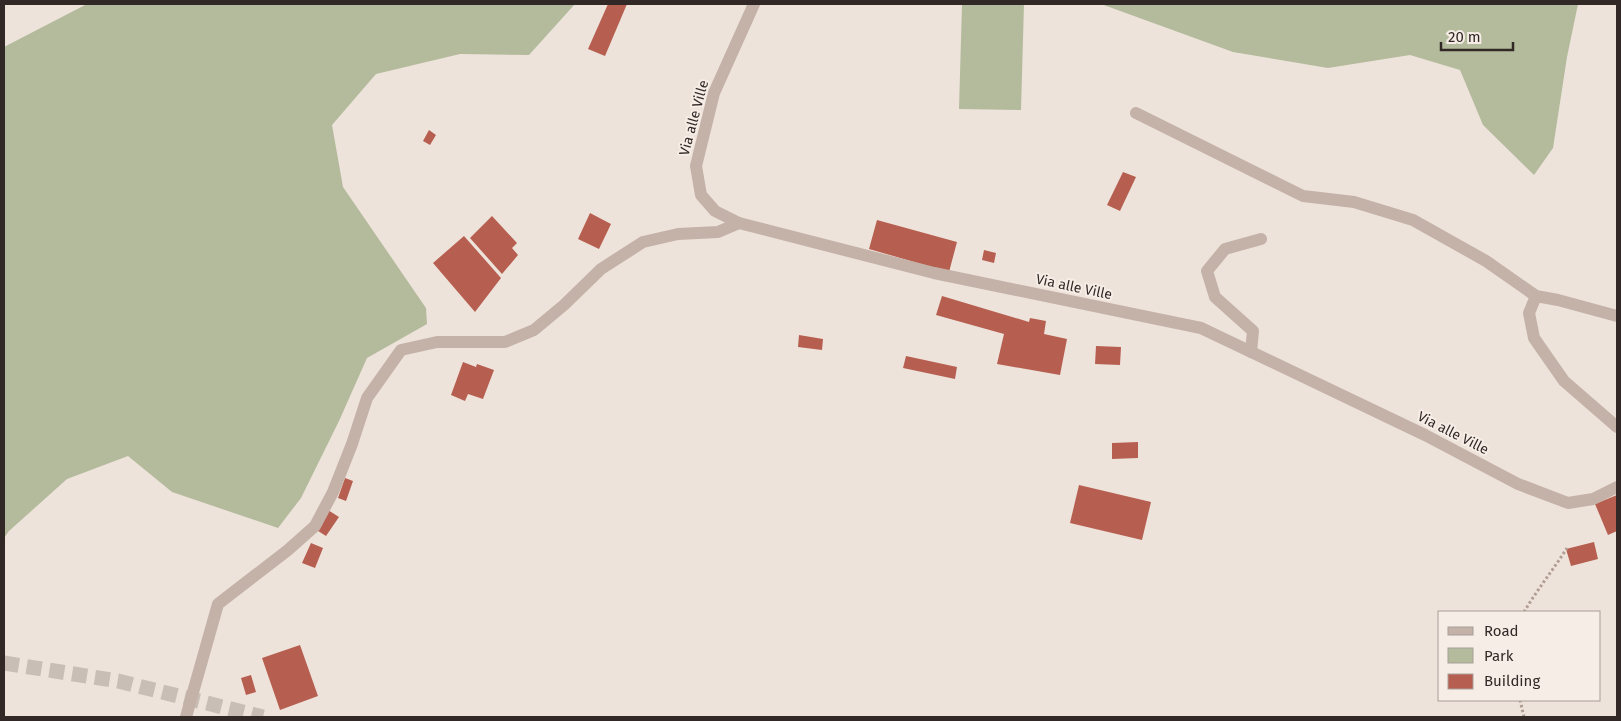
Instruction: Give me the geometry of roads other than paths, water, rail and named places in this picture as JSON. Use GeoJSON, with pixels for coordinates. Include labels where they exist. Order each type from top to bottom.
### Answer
{"type":"FeatureCollection","features":[{"type":"Feature","properties":{"kind":"street","name":"Via alle Ville"},"geometry":{"type":"LineString","coordinates":[[754,4],[714,93],[696,166],[701,195],[715,211],[739,223],[934,273],[1201,328],[1425,435],[1518,484],[1568,503],[1592,499],[1617,487]]}},
{"type":"Feature","properties":{"kind":"street"},"geometry":{"type":"LineString","coordinates":[[1136,112],[1303,196],[1354,202],[1413,220],[1486,261],[1536,296],[1617,316]]}},
{"type":"Feature","properties":{"kind":"street"},"geometry":{"type":"LineString","coordinates":[[186,717],[218,604],[288,550],[315,526],[333,492],[352,444],[367,398],[401,350],[437,342],[506,342],[534,330],[564,305],[601,269],[643,242],[678,234],[718,232],[739,223]]}},
{"type":"Feature","properties":{"kind":"street"},"geometry":{"type":"LineString","coordinates":[[1251,352],[1253,331],[1215,297],[1206,271],[1226,249],[1261,239]]}},
{"type":"Feature","properties":{"kind":"street"},"geometry":{"type":"LineString","coordinates":[[1536,296],[1529,313],[1534,338],[1564,380],[1617,426]]}},
{"type":"Feature","properties":{"kind":"tunnel"},"geometry":{"type":"LineString","coordinates":[[4,663],[118,681],[263,717]]}}]}
